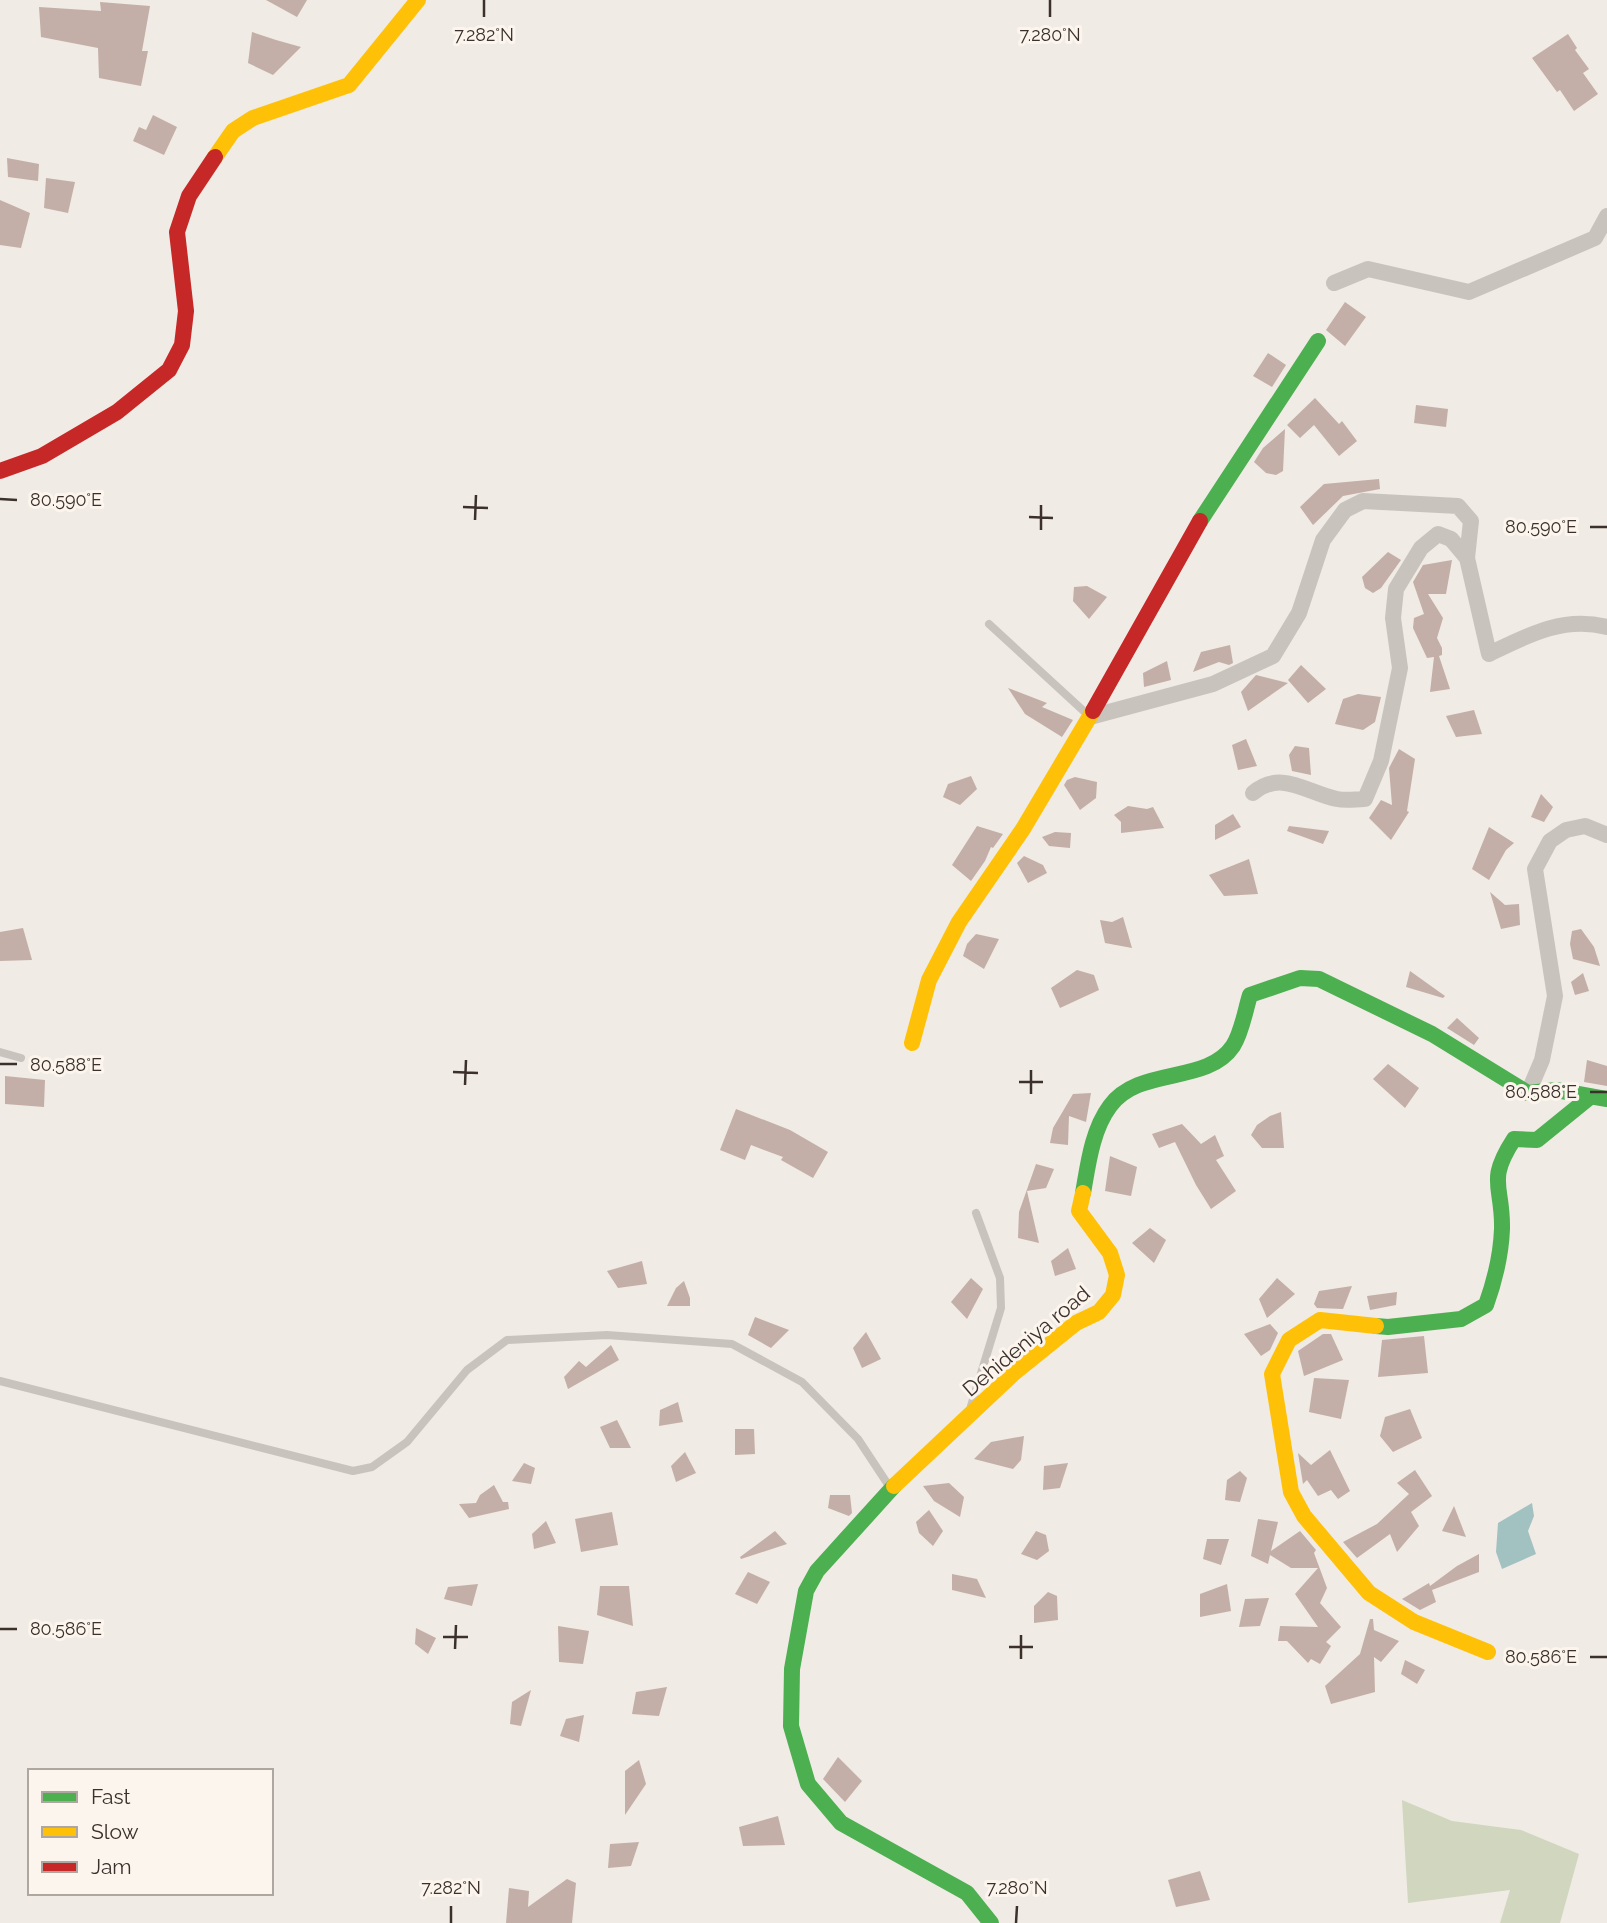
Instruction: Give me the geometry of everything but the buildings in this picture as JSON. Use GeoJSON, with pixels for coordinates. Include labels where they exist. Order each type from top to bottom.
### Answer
{"type":"FeatureCollection","features":[{"type":"Feature","properties":{"kind":"street"},"geometry":{"type":"LineString","coordinates":[[0,471],[42,456],[117,412],[169,370],[182,345],[186,311],[177,232],[189,196],[233,131],[253,118],[349,85],[418,0]]}},
{"type":"Feature","properties":{"kind":"street"},"geometry":{"type":"LineString","coordinates":[[1334,283],[1368,269],[1469,292],[1595,238],[1607,216]]}},
{"type":"Feature","properties":{"kind":"street"},"geometry":{"type":"LineString","coordinates":[[912,1043],[929,980],[959,922],[1023,829],[1090,717],[1200,521],[1318,341]]}},
{"type":"Feature","properties":{"kind":"street"},"geometry":{"type":"LineString","coordinates":[[1090,717],[1213,684],[1273,656],[1299,613],[1323,540],[1345,510],[1363,501],[1458,506],[1471,521],[1467,558],[1489,654],[1537,630],[1587,622],[1607,627]]}},
{"type":"Feature","properties":{"kind":"street"},"geometry":{"type":"LineString","coordinates":[[1253,793],[1265,783],[1287,783],[1339,800],[1365,799],[1381,761],[1399,668],[1393,618],[1396,589],[1421,548],[1438,534],[1451,539],[1467,558]]}},
{"type":"Feature","properties":{"kind":"street"},"geometry":{"type":"LineString","coordinates":[[1607,835],[1585,826],[1566,830],[1549,841],[1535,869],[1555,996],[1542,1060],[1528,1093],[1556,1090],[1607,1099]]}},
{"type":"Feature","properties":{"kind":"street","name":"Dehideniya road"},"geometry":{"type":"LineString","coordinates":[[990,1923],[967,1893],[841,1823],[808,1784],[791,1726],[792,1669],[806,1591],[817,1571],[891,1489],[1014,1373],[1076,1323],[1099,1312],[1113,1295],[1116,1275],[1110,1253],[1079,1211],[1098,1127],[1112,1103],[1131,1086],[1215,1063],[1233,1048],[1250,995],[1300,978],[1320,979],[1432,1034],[1528,1093]]}},
{"type":"Feature","properties":{"kind":"street"},"geometry":{"type":"LineString","coordinates":[[1488,1652],[1414,1622],[1369,1593],[1304,1516],[1291,1492],[1272,1374],[1289,1340],[1320,1320],[1388,1327],[1461,1319],[1486,1305],[1496,1279],[1502,1220],[1495,1180],[1499,1160],[1514,1139],[1537,1140],[1590,1097]]}},
{"type":"Feature","properties":{"kind":"lane"},"geometry":{"type":"LineString","coordinates":[[989,624],[1090,717]]}},
{"type":"Feature","properties":{"kind":"lane"},"geometry":{"type":"LineString","coordinates":[[0,1052],[21,1058]]}},
{"type":"Feature","properties":{"kind":"lane"},"geometry":{"type":"LineString","coordinates":[[970,1416],[974,1392],[1001,1308],[1000,1279],[976,1213]]}},
{"type":"Feature","properties":{"kind":"lane"},"geometry":{"type":"LineString","coordinates":[[0,1381],[353,1471],[372,1467],[407,1442],[467,1370],[507,1340],[607,1335],[732,1344],[802,1382],[858,1439],[891,1489]]}},
{"type":"Feature","properties":{"kind":"green space"},"geometry":{"type":"Polygon","coordinates":[[[1402,1800],[1452,1821],[1521,1830],[1579,1854],[1560,1923],[1500,1923],[1510,1890],[1408,1903],[1402,1800]]]}},
{"type":"Feature","properties":{"kind":"water"},"geometry":{"type":"Polygon","coordinates":[[[1532,1503],[1534,1516],[1528,1531],[1536,1554],[1502,1569],[1496,1552],[1498,1523],[1532,1503]]]}},
{"type":"Feature","properties":{"kind":"traffic: fast"},"geometry":{"type":"LineString","coordinates":[[1200,521],[1318,341]]}},
{"type":"Feature","properties":{"kind":"traffic: fast"},"geometry":{"type":"LineString","coordinates":[[1083,1193],[1092,1148],[1099,1126],[1110,1106],[1138,1085],[1190,1072],[1221,1058],[1236,1040],[1250,995],[1300,978],[1319,979],[1432,1034],[1528,1093],[1556,1090],[1607,1099]]}},
{"type":"Feature","properties":{"kind":"traffic: fast"},"geometry":{"type":"LineString","coordinates":[[1376,1326],[1461,1319],[1486,1305],[1500,1248],[1502,1214],[1498,1175],[1505,1153],[1514,1139],[1537,1140],[1590,1097]]}},
{"type":"Feature","properties":{"kind":"traffic: fast"},"geometry":{"type":"LineString","coordinates":[[894,1486],[817,1571],[806,1591],[792,1669],[791,1726],[808,1784],[841,1823],[967,1893],[991,1923]]}},
{"type":"Feature","properties":{"kind":"traffic: slow"},"geometry":{"type":"LineString","coordinates":[[215,157],[233,131],[253,118],[349,85],[418,0]]}},
{"type":"Feature","properties":{"kind":"traffic: slow"},"geometry":{"type":"LineString","coordinates":[[912,1043],[929,980],[959,922],[1023,829],[1093,711]]}},
{"type":"Feature","properties":{"kind":"traffic: slow"},"geometry":{"type":"LineString","coordinates":[[894,1486],[1014,1373],[1076,1323],[1099,1312],[1113,1295],[1117,1275],[1110,1253],[1079,1211],[1083,1193]]}},
{"type":"Feature","properties":{"kind":"traffic: slow"},"geometry":{"type":"LineString","coordinates":[[1376,1326],[1320,1320],[1289,1340],[1272,1374],[1291,1492],[1304,1516],[1369,1593],[1414,1622],[1488,1652]]}},
{"type":"Feature","properties":{"kind":"traffic: jam"},"geometry":{"type":"LineString","coordinates":[[0,471],[42,456],[117,412],[169,370],[182,345],[186,311],[177,232],[189,196],[215,157]]}},
{"type":"Feature","properties":{"kind":"traffic: jam"},"geometry":{"type":"LineString","coordinates":[[1093,711],[1200,521]]}}]}
